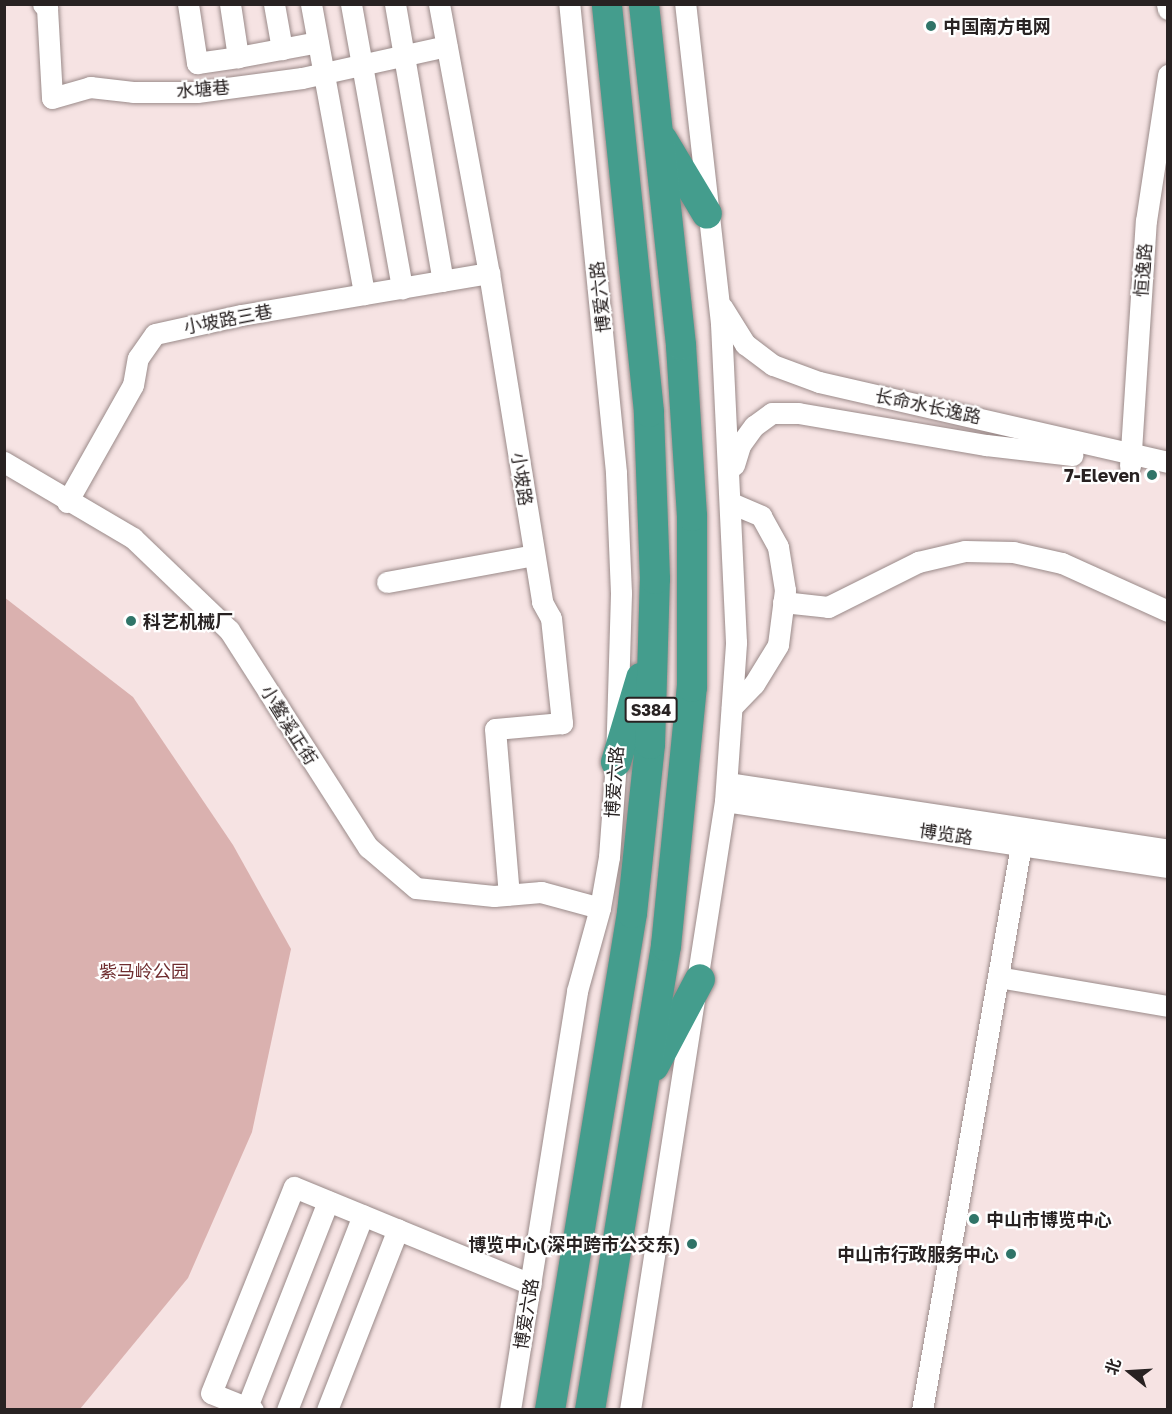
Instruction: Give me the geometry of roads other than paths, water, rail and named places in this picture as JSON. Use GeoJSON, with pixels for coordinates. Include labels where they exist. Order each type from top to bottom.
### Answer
{"type":"FeatureCollection","features":[{"type":"Feature","properties":{"kind":"highway","name":"博爱六路"},"geometry":{"type":"LineString","coordinates":[[550,1410],[632,913],[650,744],[656,579],[649,412],[607,4]]}},
{"type":"Feature","properties":{"kind":"highway","name":"S384"},"geometry":{"type":"LineString","coordinates":[[590,1410],[666,946],[692,687],[692,516],[681,345],[644,4]]}},
{"type":"Feature","properties":{"kind":"highway"},"geometry":{"type":"LineString","coordinates":[[657,130],[707,214]]}},
{"type":"Feature","properties":{"kind":"highway"},"geometry":{"type":"LineString","coordinates":[[616,762],[653,638]]}},
{"type":"Feature","properties":{"kind":"highway"},"geometry":{"type":"LineString","coordinates":[[641,1089],[700,979]]}},
{"type":"Feature","properties":{"kind":"street","name":"水塘巷"},"geometry":{"type":"LineString","coordinates":[[43,4],[47,8],[52,98],[90,87],[133,93],[197,92],[323,73],[447,46]]}},
{"type":"Feature","properties":{"kind":"street"},"geometry":{"type":"LineString","coordinates":[[188,4],[197,63],[318,42]]}},
{"type":"Feature","properties":{"kind":"street"},"geometry":{"type":"LineString","coordinates":[[230,4],[238,57]]}},
{"type":"Feature","properties":{"kind":"street"},"geometry":{"type":"LineString","coordinates":[[274,4],[282,49]]}},
{"type":"Feature","properties":{"kind":"street"},"geometry":{"type":"LineString","coordinates":[[311,4],[364,294]]}},
{"type":"Feature","properties":{"kind":"street"},"geometry":{"type":"LineString","coordinates":[[351,4],[402,288]]}},
{"type":"Feature","properties":{"kind":"street"},"geometry":{"type":"LineString","coordinates":[[395,4],[443,281]]}},
{"type":"Feature","properties":{"kind":"street","name":"小坡路"},"geometry":{"type":"LineString","coordinates":[[439,4],[489,273],[542,602],[551,618],[562,723],[495,729],[509,894]]}},
{"type":"Feature","properties":{"kind":"street","name":"博爱六路"},"geometry":{"type":"LineString","coordinates":[[510,1410],[577,991],[600,908],[609,857],[616,762],[621,593],[616,472],[569,4]]}},
{"type":"Feature","properties":{"kind":"street"},"geometry":{"type":"LineString","coordinates":[[630,1410],[700,979],[726,792],[736,642],[730,477],[718,301],[685,4]]}},
{"type":"Feature","properties":{"kind":"street"},"geometry":{"type":"LineString","coordinates":[[1167,4],[1167,9]]}},
{"type":"Feature","properties":{"kind":"street","name":"恒逸路"},"geometry":{"type":"LineString","coordinates":[[1131,460],[1146,221],[1167,75]]}},
{"type":"Feature","properties":{"kind":"street","name":"小坡路三巷"},"geometry":{"type":"LineString","coordinates":[[67,502],[133,385],[138,358],[155,334],[489,273]]}},
{"type":"Feature","properties":{"kind":"street","name":"长命水长逸路"},"geometry":{"type":"LineString","coordinates":[[718,301],[745,344],[773,365],[819,382],[1131,460],[1167,475]]}},
{"type":"Feature","properties":{"kind":"street","name":"长命水长逸路"},"geometry":{"type":"LineString","coordinates":[[730,477],[740,445],[754,426],[772,413],[798,413],[986,445],[1167,462]]}},
{"type":"Feature","properties":{"kind":"street","name":"小鳌溪正街"},"geometry":{"type":"LineString","coordinates":[[4,462],[67,502],[133,538],[229,630],[369,847],[416,888],[509,894],[541,892],[600,908]]}},
{"type":"Feature","properties":{"kind":"street"},"geometry":{"type":"LineString","coordinates":[[731,503],[761,516],[778,547],[783,602],[778,645],[754,684],[732,707]]}},
{"type":"Feature","properties":{"kind":"street"},"geometry":{"type":"LineString","coordinates":[[783,602],[828,607],[918,562],[965,551],[1013,552],[1062,563],[1167,611]]}},
{"type":"Feature","properties":{"kind":"street"},"geometry":{"type":"LineString","coordinates":[[387,582],[534,555]]}},
{"type":"Feature","properties":{"kind":"street","name":"博览路"},"geometry":{"type":"LineString","coordinates":[[726,792],[1021,845],[1167,867]]}},
{"type":"Feature","properties":{"kind":"street","name":"博览路"},"geometry":{"type":"LineString","coordinates":[[726,792],[1167,850]]}},
{"type":"Feature","properties":{"kind":"street"},"geometry":{"type":"LineString","coordinates":[[922,1410],[1021,845]]}},
{"type":"Feature","properties":{"kind":"street"},"geometry":{"type":"LineString","coordinates":[[998,977],[1167,1006]]}},
{"type":"Feature","properties":{"kind":"street"},"geometry":{"type":"LineString","coordinates":[[328,1201],[250,1408],[211,1393],[294,1187],[531,1284]]}},
{"type":"Feature","properties":{"kind":"street"},"geometry":{"type":"LineString","coordinates":[[287,1410],[363,1215]]}},
{"type":"Feature","properties":{"kind":"street"},"geometry":{"type":"LineString","coordinates":[[327,1410],[398,1229]]}},
{"type":"Feature","properties":{"kind":"place","name":"中国南方电网"},"geometry":{"type":"Point","coordinates":[931,26]}},
{"type":"Feature","properties":{"kind":"place","name":"7-Eleven"},"geometry":{"type":"Point","coordinates":[1152,475]}},
{"type":"Feature","properties":{"kind":"place","name":"科艺机械厂"},"geometry":{"type":"Point","coordinates":[131,621]}},
{"type":"Feature","properties":{"kind":"place","name":"中山市博览中心"},"geometry":{"type":"Point","coordinates":[974,1219]}},
{"type":"Feature","properties":{"kind":"place","name":"博览中心(深中跨市公交东)"},"geometry":{"type":"Point","coordinates":[692,1244]}},
{"type":"Feature","properties":{"kind":"place","name":"中山市行政服务中心"},"geometry":{"type":"Point","coordinates":[1011,1254]}},
{"type":"Feature","properties":{"kind":"park label","name":"紫马岭公园"},"geometry":{"type":"Point","coordinates":[144,971]}}]}
